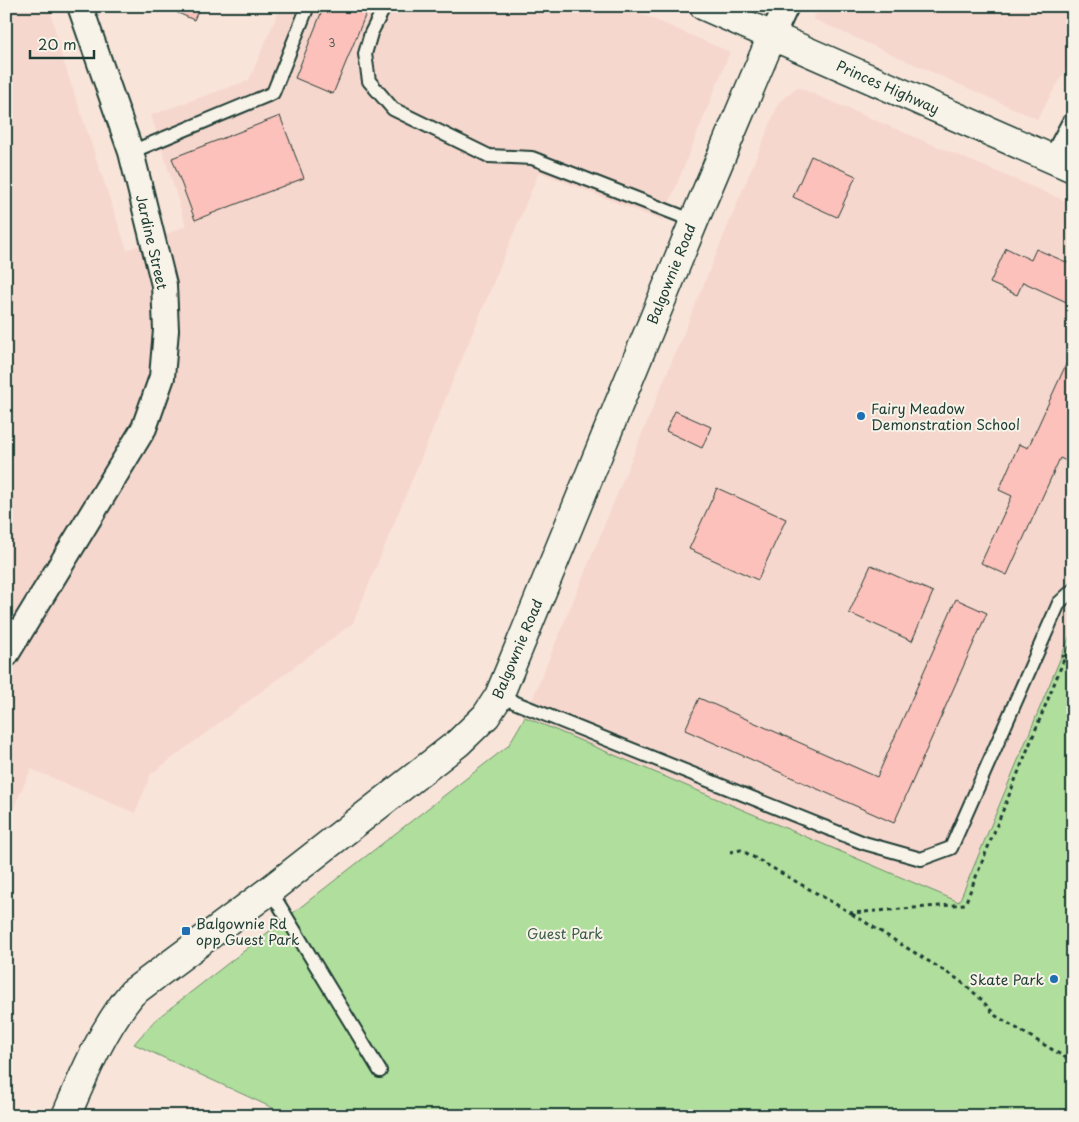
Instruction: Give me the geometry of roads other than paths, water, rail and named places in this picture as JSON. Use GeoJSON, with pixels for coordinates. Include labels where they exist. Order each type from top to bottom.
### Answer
{"type":"FeatureCollection","features":[{"type":"Feature","properties":{"kind":"main road","name":"Princes Highway"},"geometry":{"type":"LineString","coordinates":[[704,6],[1064,164]]}},
{"type":"Feature","properties":{"kind":"main road","name":"Balgownie Road"},"geometry":{"type":"LineString","coordinates":[[66,1116],[99,1041],[115,1014],[132,993],[270,890],[458,743],[486,716],[499,696],[694,220],[772,36]]}},
{"type":"Feature","properties":{"kind":"street","name":"Jardine Street"},"geometry":{"type":"LineString","coordinates":[[6,655],[144,428],[162,377],[166,330],[164,285],[131,152],[80,6]]}},
{"type":"Feature","properties":{"kind":"street"},"geometry":{"type":"LineString","coordinates":[[772,36],[786,6]]}},
{"type":"Feature","properties":{"kind":"street"},"geometry":{"type":"LineString","coordinates":[[1064,164],[1073,126]]}},
{"type":"Feature","properties":{"kind":"lane"},"geometry":{"type":"LineString","coordinates":[[131,152],[273,93],[308,6]]}},
{"type":"Feature","properties":{"kind":"lane"},"geometry":{"type":"LineString","coordinates":[[385,6],[371,33],[365,54],[369,81],[393,109],[489,156],[532,158],[694,220]]}},
{"type":"Feature","properties":{"kind":"lane"},"geometry":{"type":"LineString","coordinates":[[499,696],[864,843],[921,859],[951,848],[1060,603],[1073,590]]}},
{"type":"Feature","properties":{"kind":"lane"},"geometry":{"type":"LineString","coordinates":[[270,890],[380,1071]]}},
{"type":"Feature","properties":{"kind":"place","name":"Fairy Meadow Demonstration School"},"geometry":{"type":"Point","coordinates":[861,416]}},
{"type":"Feature","properties":{"kind":"place","name":"Balgownie Rd opp Guest Park"},"geometry":{"type":"Point","coordinates":[186,931]}},
{"type":"Feature","properties":{"kind":"place","name":"Skate Park"},"geometry":{"type":"Point","coordinates":[1054,979]}},
{"type":"Feature","properties":{"kind":"park label","name":"Guest Park"},"geometry":{"type":"Point","coordinates":[565,933]}}]}
